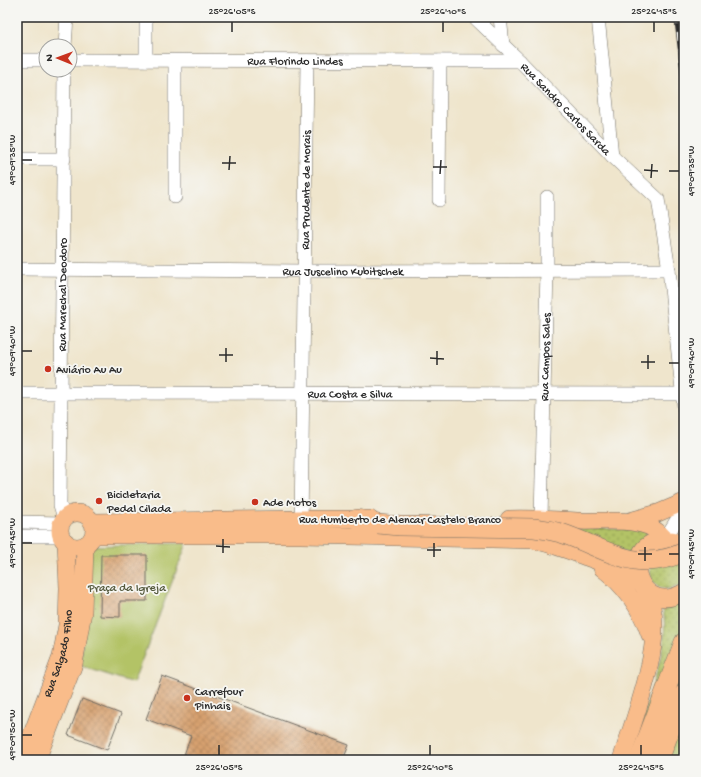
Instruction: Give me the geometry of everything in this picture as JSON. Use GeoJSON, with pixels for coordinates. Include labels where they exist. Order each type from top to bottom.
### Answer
{"type":"FeatureCollection","features":[{"type":"Feature","properties":{"kind":"highway"},"geometry":{"type":"LineString","coordinates":[[357,519],[378,524],[400,526],[534,528],[549,530],[562,533],[619,557],[643,562],[665,560],[684,552]]}},
{"type":"Feature","properties":{"kind":"highway"},"geometry":{"type":"LineString","coordinates":[[639,760],[684,642]]}},
{"type":"Feature","properties":{"kind":"highway"},"geometry":{"type":"LineString","coordinates":[[659,760],[684,694]]}},
{"type":"Feature","properties":{"kind":"main road"},"geometry":{"type":"LineString","coordinates":[[623,522],[658,513],[684,502]]}},
{"type":"Feature","properties":{"kind":"main road"},"geometry":{"type":"LineString","coordinates":[[63,530],[71,513],[79,512],[87,516],[90,534]]}},
{"type":"Feature","properties":{"kind":"main road","name":"Rua Humberto de Alencar Castelo Branco"},"geometry":{"type":"LineString","coordinates":[[301,527],[357,519],[541,518],[575,521],[623,522],[647,526],[659,532],[665,539]]}},
{"type":"Feature","properties":{"kind":"main road","name":"Rua Humberto de Alencar Castelo Branco"},"geometry":{"type":"LineString","coordinates":[[63,530],[77,547],[90,534],[301,527],[532,540],[560,547],[610,566],[628,575],[652,595],[662,598],[680,595],[684,592]]}},
{"type":"Feature","properties":{"kind":"main road","name":"Rua Salgado Filho"},"geometry":{"type":"LineString","coordinates":[[63,530],[68,588],[67,624],[71,644]]}},
{"type":"Feature","properties":{"kind":"main road","name":"Rua Salgado Filho"},"geometry":{"type":"LineString","coordinates":[[37,760],[44,722],[61,657],[71,644],[83,612],[90,534]]}},
{"type":"Feature","properties":{"kind":"main road"},"geometry":{"type":"LineString","coordinates":[[621,760],[647,676],[653,647],[652,607],[638,579],[640,557],[653,542],[672,539],[684,544]]}},
{"type":"Feature","properties":{"kind":"main road"},"geometry":{"type":"LineString","coordinates":[[588,557],[619,584],[638,608],[648,629],[653,647]]}},
{"type":"Feature","properties":{"kind":"main road","name":"Rua Salgado Filho"},"geometry":{"type":"LineString","coordinates":[[22,760],[44,722]]}},
{"type":"Feature","properties":{"kind":"street"},"geometry":{"type":"LineString","coordinates":[[67,38],[68,17]]}},
{"type":"Feature","properties":{"kind":"street"},"geometry":{"type":"LineString","coordinates":[[146,17],[146,60]]}},
{"type":"Feature","properties":{"kind":"street","name":"Rua Sandro Carlos Sarda"},"geometry":{"type":"LineString","coordinates":[[474,17],[520,61],[612,156],[658,199],[669,270]]}},
{"type":"Feature","properties":{"kind":"street"},"geometry":{"type":"LineString","coordinates":[[500,17],[503,45]]}},
{"type":"Feature","properties":{"kind":"street"},"geometry":{"type":"LineString","coordinates":[[598,17],[612,156]]}},
{"type":"Feature","properties":{"kind":"street"},"geometry":{"type":"LineString","coordinates":[[17,60],[38,60]]}},
{"type":"Feature","properties":{"kind":"street","name":"Rua Florindo Lindes"},"geometry":{"type":"LineString","coordinates":[[78,60],[520,61]]}},
{"type":"Feature","properties":{"kind":"street"},"geometry":{"type":"LineString","coordinates":[[174,197],[175,60]]}},
{"type":"Feature","properties":{"kind":"street","name":"Rua Prudente de Morais"},"geometry":{"type":"LineString","coordinates":[[301,527],[307,61]]}},
{"type":"Feature","properties":{"kind":"street"},"geometry":{"type":"LineString","coordinates":[[439,200],[440,61]]}},
{"type":"Feature","properties":{"kind":"street","name":"Rua Marechal Deodoro"},"geometry":{"type":"LineString","coordinates":[[63,530],[60,505],[64,78]]}},
{"type":"Feature","properties":{"kind":"street"},"geometry":{"type":"LineString","coordinates":[[17,159],[64,159]]}},
{"type":"Feature","properties":{"kind":"street","name":"Rua Campos Sales"},"geometry":{"type":"LineString","coordinates":[[541,518],[547,270],[547,197]]}},
{"type":"Feature","properties":{"kind":"street","name":"Rua Juscelino Kubitschek"},"geometry":{"type":"LineString","coordinates":[[17,269],[305,271],[669,270]]}},
{"type":"Feature","properties":{"kind":"street"},"geometry":{"type":"LineString","coordinates":[[669,270],[684,408]]}},
{"type":"Feature","properties":{"kind":"street","name":"Rua Costa e Silva"},"geometry":{"type":"LineString","coordinates":[[17,392],[683,394]]}},
{"type":"Feature","properties":{"kind":"street"},"geometry":{"type":"LineString","coordinates":[[665,539],[684,508]]}},
{"type":"Feature","properties":{"kind":"street"},"geometry":{"type":"LineString","coordinates":[[17,522],[63,530]]}},
{"type":"Feature","properties":{"kind":"street"},"geometry":{"type":"LineString","coordinates":[[17,536],[63,530]]}},
{"type":"Feature","properties":{"kind":"green space"},"geometry":{"type":"Polygon","coordinates":[[[553,527],[646,530],[648,538],[632,555],[553,527]]]}},
{"type":"Feature","properties":{"kind":"green space","name":"Praça da Igreja"},"geometry":{"type":"Polygon","coordinates":[[[187,543],[133,683],[81,666],[88,546],[187,543]]]}},
{"type":"Feature","properties":{"kind":"green space"},"geometry":{"type":"Polygon","coordinates":[[[665,548],[684,552],[684,584],[666,589],[659,587],[654,582],[651,577],[650,570],[654,557],[665,548]]]}},
{"type":"Feature","properties":{"kind":"green space"},"geometry":{"type":"Polygon","coordinates":[[[684,603],[684,760],[631,760],[661,654],[664,629],[662,605],[677,605],[684,603]]]}},
{"type":"Feature","properties":{"kind":"building"},"geometry":{"type":"Polygon","coordinates":[[[101,555],[147,555],[147,601],[120,601],[120,617],[100,616],[101,555]]]}},
{"type":"Feature","properties":{"kind":"building","name":"Carrefour Pinhais"},"geometry":{"type":"Polygon","coordinates":[[[162,676],[349,745],[343,760],[182,760],[191,736],[146,719],[162,676]]]}},
{"type":"Feature","properties":{"kind":"building"},"geometry":{"type":"Polygon","coordinates":[[[82,699],[121,714],[107,750],[68,735],[82,699]]]}},
{"type":"Feature","properties":{"kind":"railway"},"geometry":{"type":"LineString","coordinates":[[676,17],[684,85]]}},
{"type":"Feature","properties":{"kind":"place","name":"Aviário Au Au"},"geometry":{"type":"Point","coordinates":[48,369]}},
{"type":"Feature","properties":{"kind":"place","name":"Bicicletaria Pedal Cilada"},"geometry":{"type":"Point","coordinates":[99,501]}},
{"type":"Feature","properties":{"kind":"place","name":"Ade Motos"},"geometry":{"type":"Point","coordinates":[255,502]}},
{"type":"Feature","properties":{"kind":"place","name":"Carrefour Pinhais"},"geometry":{"type":"Point","coordinates":[187,698]}}]}
